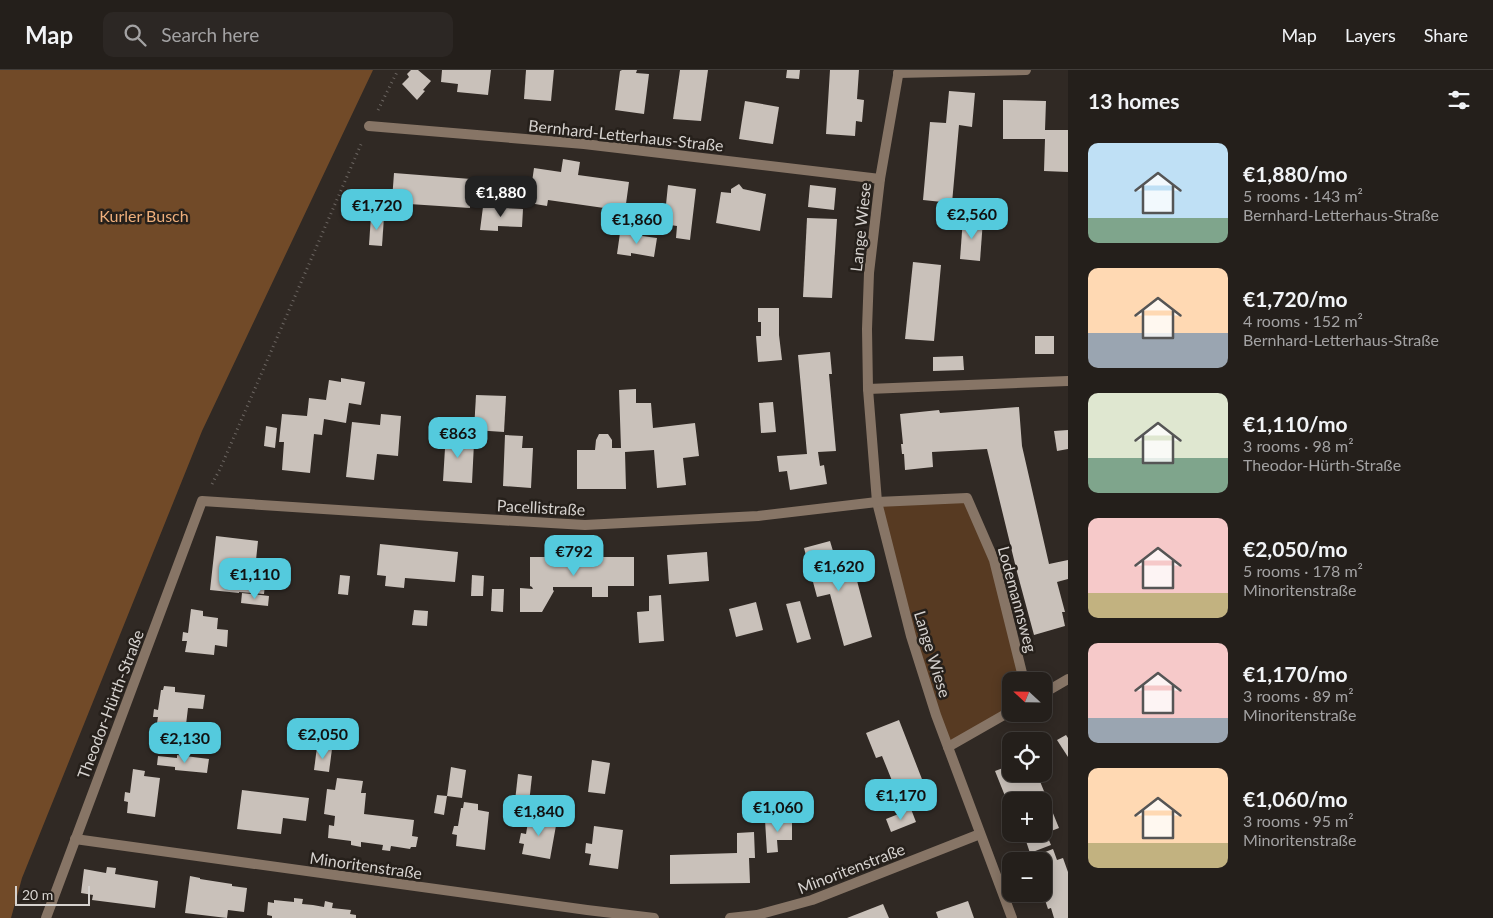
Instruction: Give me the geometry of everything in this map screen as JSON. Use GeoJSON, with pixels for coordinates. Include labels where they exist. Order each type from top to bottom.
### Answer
{"type":"FeatureCollection","features":[{"type":"Feature","properties":{"kind":"street"},"geometry":{"type":"LineString","coordinates":[[898,72],[1026,70]]}},
{"type":"Feature","properties":{"kind":"street","name":"Lange Wiese"},"geometry":{"type":"LineString","coordinates":[[898,72],[880,178],[869,274],[868,389],[877,502],[910,636],[936,715],[1012,918]]}},
{"type":"Feature","properties":{"kind":"street","name":"Bernhard-Letterhaus-Straße"},"geometry":{"type":"LineString","coordinates":[[369,126],[584,144],[880,178]]}},
{"type":"Feature","properties":{"kind":"street"},"geometry":{"type":"LineString","coordinates":[[868,389],[1068,381]]}},
{"type":"Feature","properties":{"kind":"street","name":"Lodemannsweg"},"geometry":{"type":"LineString","coordinates":[[877,502],[967,498],[994,560],[1022,672]]}},
{"type":"Feature","properties":{"kind":"street","name":"Pacellistraße"},"geometry":{"type":"LineString","coordinates":[[202,501],[585,525],[758,516],[877,502]]}},
{"type":"Feature","properties":{"kind":"street","name":"Theodor-Hürth-Straße"},"geometry":{"type":"LineString","coordinates":[[46,918],[202,501]]}},
{"type":"Feature","properties":{"kind":"street"},"geometry":{"type":"LineString","coordinates":[[1052,688],[1068,679]]}},
{"type":"Feature","properties":{"kind":"street"},"geometry":{"type":"LineString","coordinates":[[948,747],[1002,716]]}},
{"type":"Feature","properties":{"kind":"street","name":"Minoritenstraße"},"geometry":{"type":"LineString","coordinates":[[730,918],[757,914],[812,900],[980,834]]}},
{"type":"Feature","properties":{"kind":"street","name":"Minoritenstraße"},"geometry":{"type":"LineString","coordinates":[[75,839],[654,918]]}},
{"type":"Feature","properties":{"kind":"path"},"geometry":{"type":"LineString","coordinates":[[202,501],[220,469],[369,126],[387,95],[398,70]]}},
{"type":"Feature","properties":{"kind":"shaded area"},"geometry":{"type":"Polygon","coordinates":[[[967,498],[994,560],[1022,672],[1002,672],[1002,716],[949,747],[936,715],[878,503],[967,498]]]}},
{"type":"Feature","properties":{"kind":"green space","name":"Kurler Busch"},"geometry":{"type":"Polygon","coordinates":[[[0,70],[373,70],[202,431],[22,878],[11,918],[0,918],[0,70]]]}},
{"type":"Feature","properties":{"kind":"building"},"geometry":{"type":"Polygon","coordinates":[[[411,70],[418,70],[431,81],[417,100],[402,84],[409,77],[407,74],[411,70]]]}},
{"type":"Feature","properties":{"kind":"building"},"geometry":{"type":"Polygon","coordinates":[[[442,70],[491,70],[488,95],[457,92],[458,84],[441,82],[442,70]]]}},
{"type":"Feature","properties":{"kind":"building"},"geometry":{"type":"Polygon","coordinates":[[[526,70],[554,70],[551,101],[524,99],[526,70]]]}},
{"type":"Feature","properties":{"kind":"building"},"geometry":{"type":"Polygon","coordinates":[[[637,70],[636,73],[649,74],[644,114],[615,110],[620,71],[637,70]]]}},
{"type":"Feature","properties":{"kind":"building"},"geometry":{"type":"Polygon","coordinates":[[[680,70],[708,70],[701,121],[673,119],[680,70]]]}},
{"type":"Feature","properties":{"kind":"building"},"geometry":{"type":"Polygon","coordinates":[[[787,70],[800,70],[799,79],[786,78],[787,70]]]}},
{"type":"Feature","properties":{"kind":"building"},"geometry":{"type":"Polygon","coordinates":[[[830,70],[859,70],[857,99],[864,100],[862,122],[856,121],[855,136],[826,134],[830,70]]]}},
{"type":"Feature","properties":{"kind":"building"},"geometry":{"type":"Polygon","coordinates":[[[949,91],[975,93],[972,127],[959,125],[952,203],[923,200],[930,122],[946,123],[949,91]]]}},
{"type":"Feature","properties":{"kind":"building"},"geometry":{"type":"Polygon","coordinates":[[[1003,100],[1046,101],[1045,130],[1068,130],[1068,172],[1044,171],[1045,139],[1003,139],[1003,100]]]}},
{"type":"Feature","properties":{"kind":"building"},"geometry":{"type":"Polygon","coordinates":[[[745,101],[779,107],[773,144],[739,139],[745,101]]]}},
{"type":"Feature","properties":{"kind":"building"},"geometry":{"type":"Polygon","coordinates":[[[563,159],[580,162],[578,175],[629,182],[625,211],[548,200],[547,206],[529,203],[534,168],[561,172],[563,159]]]}},
{"type":"Feature","properties":{"kind":"building"},"geometry":{"type":"Polygon","coordinates":[[[394,173],[471,179],[470,208],[409,204],[408,215],[391,214],[394,173]]]}},
{"type":"Feature","properties":{"kind":"building"},"geometry":{"type":"Polygon","coordinates":[[[739,184],[743,189],[766,194],[760,231],[716,223],[721,192],[731,193],[731,189],[739,184]]]}},
{"type":"Feature","properties":{"kind":"building"},"geometry":{"type":"Polygon","coordinates":[[[668,185],[696,189],[690,240],[676,238],[677,226],[664,224],[668,185]]]}},
{"type":"Feature","properties":{"kind":"building"},"geometry":{"type":"Polygon","coordinates":[[[810,185],[836,188],[834,210],[808,207],[810,185]]]}},
{"type":"Feature","properties":{"kind":"building"},"geometry":{"type":"Polygon","coordinates":[[[483,207],[523,209],[522,227],[498,226],[498,231],[480,230],[483,207]]]}},
{"type":"Feature","properties":{"kind":"building"},"geometry":{"type":"Polygon","coordinates":[[[371,216],[384,217],[382,246],[369,245],[371,216]]]}},
{"type":"Feature","properties":{"kind":"building"},"geometry":{"type":"Polygon","coordinates":[[[807,218],[837,219],[832,298],[803,297],[807,218]]]}},
{"type":"Feature","properties":{"kind":"building"},"geometry":{"type":"Polygon","coordinates":[[[963,218],[983,220],[980,261],[960,259],[963,218]]]}},
{"type":"Feature","properties":{"kind":"building"},"geometry":{"type":"Polygon","coordinates":[[[620,233],[657,238],[654,257],[631,253],[631,256],[617,254],[620,233]]]}},
{"type":"Feature","properties":{"kind":"building"},"geometry":{"type":"Polygon","coordinates":[[[913,262],[941,265],[934,341],[905,339],[913,262]]]}},
{"type":"Feature","properties":{"kind":"building"},"geometry":{"type":"Polygon","coordinates":[[[758,308],[779,308],[779,335],[782,360],[758,362],[756,336],[761,336],[761,322],[758,322],[758,308]]]}},
{"type":"Feature","properties":{"kind":"building"},"geometry":{"type":"Polygon","coordinates":[[[1035,336],[1054,336],[1054,354],[1035,354],[1035,336]]]}},
{"type":"Feature","properties":{"kind":"building"},"geometry":{"type":"Polygon","coordinates":[[[830,352],[832,374],[829,374],[836,451],[818,452],[820,466],[824,465],[827,484],[790,490],[787,471],[779,472],[777,456],[807,454],[798,355],[830,352]]]}},
{"type":"Feature","properties":{"kind":"building"},"geometry":{"type":"Polygon","coordinates":[[[963,356],[964,370],[933,371],[933,357],[963,356]]]}},
{"type":"Feature","properties":{"kind":"building"},"geometry":{"type":"Polygon","coordinates":[[[341,378],[365,382],[361,405],[349,403],[346,423],[324,419],[322,435],[314,434],[310,473],[282,470],[284,442],[279,442],[282,414],[307,416],[309,398],[326,400],[329,380],[341,382],[341,378]]]}},
{"type":"Feature","properties":{"kind":"building"},"geometry":{"type":"Polygon","coordinates":[[[636,389],[636,403],[651,403],[653,428],[695,423],[699,456],[683,458],[686,485],[657,488],[654,450],[625,452],[626,489],[577,489],[577,450],[595,450],[599,434],[608,434],[612,440],[612,448],[621,448],[619,390],[636,389]]]}},
{"type":"Feature","properties":{"kind":"building"},"geometry":{"type":"Polygon","coordinates":[[[476,395],[506,396],[504,432],[474,430],[476,395]]]}},
{"type":"Feature","properties":{"kind":"building"},"geometry":{"type":"Polygon","coordinates":[[[773,402],[776,432],[761,433],[759,403],[773,402]]]}},
{"type":"Feature","properties":{"kind":"building"},"geometry":{"type":"Polygon","coordinates":[[[1019,407],[1022,446],[1049,564],[1068,560],[1068,579],[1057,582],[1065,612],[1062,612],[1065,626],[1034,635],[987,449],[932,452],[933,467],[905,470],[901,444],[903,444],[900,414],[939,410],[940,413],[1019,407]]]}},
{"type":"Feature","properties":{"kind":"building"},"geometry":{"type":"Polygon","coordinates":[[[381,414],[401,416],[398,456],[377,454],[374,480],[346,477],[352,422],[380,425],[381,414]]]}},
{"type":"Feature","properties":{"kind":"building"},"geometry":{"type":"Polygon","coordinates":[[[266,426],[277,428],[275,448],[264,446],[266,426]]]}},
{"type":"Feature","properties":{"kind":"building"},"geometry":{"type":"Polygon","coordinates":[[[1068,430],[1068,449],[1057,451],[1054,431],[1068,430]]]}},
{"type":"Feature","properties":{"kind":"building"},"geometry":{"type":"Polygon","coordinates":[[[446,432],[462,433],[462,443],[474,443],[472,483],[443,481],[446,432]]]}},
{"type":"Feature","properties":{"kind":"building"},"geometry":{"type":"Polygon","coordinates":[[[505,435],[523,436],[522,448],[533,448],[531,488],[503,486],[505,435]]]}},
{"type":"Feature","properties":{"kind":"building"},"geometry":{"type":"Polygon","coordinates":[[[216,536],[258,541],[256,560],[243,558],[241,574],[266,576],[264,594],[210,590],[216,536]]]}},
{"type":"Feature","properties":{"kind":"building"},"geometry":{"type":"Polygon","coordinates":[[[830,541],[836,561],[834,561],[835,567],[852,562],[872,637],[844,646],[830,594],[817,597],[804,548],[830,541]]]}},
{"type":"Feature","properties":{"kind":"building"},"geometry":{"type":"Polygon","coordinates":[[[380,544],[458,552],[455,582],[405,578],[404,588],[385,586],[386,576],[377,575],[380,544]]]}},
{"type":"Feature","properties":{"kind":"building"},"geometry":{"type":"Polygon","coordinates":[[[707,552],[709,581],[669,584],[667,555],[707,552]]]}},
{"type":"Feature","properties":{"kind":"building"},"geometry":{"type":"Polygon","coordinates":[[[530,557],[634,557],[634,586],[608,586],[608,597],[592,597],[592,587],[553,587],[554,591],[542,612],[520,612],[520,588],[533,589],[530,586],[530,557]]]}},
{"type":"Feature","properties":{"kind":"building"},"geometry":{"type":"Polygon","coordinates":[[[340,575],[350,576],[348,595],[338,594],[340,575]]]}},
{"type":"Feature","properties":{"kind":"building"},"geometry":{"type":"Polygon","coordinates":[[[472,575],[484,576],[483,596],[471,596],[472,575]]]}},
{"type":"Feature","properties":{"kind":"building"},"geometry":{"type":"Polygon","coordinates":[[[492,589],[504,589],[503,612],[491,611],[492,589]]]}},
{"type":"Feature","properties":{"kind":"building"},"geometry":{"type":"Polygon","coordinates":[[[242,593],[269,596],[268,606],[241,603],[242,593]]]}},
{"type":"Feature","properties":{"kind":"building"},"geometry":{"type":"Polygon","coordinates":[[[661,595],[664,641],[639,643],[637,612],[649,611],[649,596],[661,595]]]}},
{"type":"Feature","properties":{"kind":"building"},"geometry":{"type":"Polygon","coordinates":[[[800,601],[811,639],[797,643],[786,604],[800,601]]]}},
{"type":"Feature","properties":{"kind":"building"},"geometry":{"type":"Polygon","coordinates":[[[756,602],[763,630],[736,637],[729,609],[756,602]]]}},
{"type":"Feature","properties":{"kind":"building"},"geometry":{"type":"Polygon","coordinates":[[[191,609],[203,611],[203,616],[218,618],[217,629],[228,630],[227,647],[215,645],[214,655],[185,652],[187,641],[182,641],[183,632],[188,633],[191,609]]]}},
{"type":"Feature","properties":{"kind":"building"},"geometry":{"type":"Polygon","coordinates":[[[414,610],[428,611],[427,626],[412,625],[414,610]]]}},
{"type":"Feature","properties":{"kind":"building"},"geometry":{"type":"Polygon","coordinates":[[[164,686],[175,687],[175,692],[205,695],[203,709],[188,708],[185,733],[156,729],[158,717],[153,717],[154,709],[158,710],[161,690],[163,690],[164,686]]]}},
{"type":"Feature","properties":{"kind":"building"},"geometry":{"type":"Polygon","coordinates":[[[899,720],[927,792],[901,803],[882,756],[876,758],[866,733],[899,720]]]}},
{"type":"Feature","properties":{"kind":"building"},"geometry":{"type":"Polygon","coordinates":[[[1066,735],[1068,738],[1068,757],[1057,740],[1066,735]]]}},
{"type":"Feature","properties":{"kind":"building"},"geometry":{"type":"Polygon","coordinates":[[[317,747],[332,749],[329,772],[314,770],[317,747]]]}},
{"type":"Feature","properties":{"kind":"building"},"geometry":{"type":"Polygon","coordinates":[[[177,755],[209,759],[207,773],[175,770],[175,767],[157,765],[158,756],[177,758],[177,755]]]}},
{"type":"Feature","properties":{"kind":"building"},"geometry":{"type":"Polygon","coordinates":[[[592,760],[610,763],[605,794],[588,792],[592,760]]]}},
{"type":"Feature","properties":{"kind":"building"},"geometry":{"type":"Polygon","coordinates":[[[451,767],[466,770],[462,798],[447,796],[451,767]]]}},
{"type":"Feature","properties":{"kind":"building"},"geometry":{"type":"Polygon","coordinates":[[[1002,768],[1002,782],[1040,782],[1044,792],[1003,792],[995,771],[1002,768]]]}},
{"type":"Feature","properties":{"kind":"building"},"geometry":{"type":"Polygon","coordinates":[[[133,769],[145,771],[144,776],[160,778],[155,817],[127,813],[128,802],[124,801],[125,792],[130,793],[133,769]]]}},
{"type":"Feature","properties":{"kind":"building"},"geometry":{"type":"Polygon","coordinates":[[[518,774],[532,776],[529,803],[515,801],[518,774]]]}},
{"type":"Feature","properties":{"kind":"building"},"geometry":{"type":"Polygon","coordinates":[[[337,778],[363,781],[361,793],[366,793],[364,814],[414,820],[412,836],[418,837],[416,847],[411,847],[410,849],[391,846],[390,851],[382,850],[383,845],[361,842],[361,847],[351,845],[351,841],[328,838],[329,825],[334,826],[335,816],[324,814],[327,789],[335,790],[337,778]]]}},
{"type":"Feature","properties":{"kind":"building"},"geometry":{"type":"Polygon","coordinates":[[[242,790],[309,798],[306,821],[283,818],[281,834],[237,829],[242,790]]]}},
{"type":"Feature","properties":{"kind":"building"},"geometry":{"type":"Polygon","coordinates":[[[437,795],[447,796],[444,815],[434,813],[437,795]]]}},
{"type":"Feature","properties":{"kind":"building"},"geometry":{"type":"Polygon","coordinates":[[[464,802],[478,804],[478,810],[489,812],[485,850],[456,846],[457,835],[452,834],[454,826],[458,826],[464,802]]]}},
{"type":"Feature","properties":{"kind":"building"},"geometry":{"type":"Polygon","coordinates":[[[911,809],[916,822],[891,832],[886,819],[911,809]]]}},
{"type":"Feature","properties":{"kind":"building"},"geometry":{"type":"Polygon","coordinates":[[[1052,811],[1059,828],[1052,831],[1052,811]]]}},
{"type":"Feature","properties":{"kind":"building"},"geometry":{"type":"Polygon","coordinates":[[[529,816],[557,820],[550,859],[522,854],[524,844],[519,843],[521,833],[526,834],[529,816]]]}},
{"type":"Feature","properties":{"kind":"building"},"geometry":{"type":"Polygon","coordinates":[[[792,819],[792,840],[777,840],[778,852],[767,853],[765,820],[792,819]]]}},
{"type":"Feature","properties":{"kind":"building"},"geometry":{"type":"Polygon","coordinates":[[[594,826],[623,830],[618,869],[589,865],[591,854],[585,853],[586,843],[592,844],[594,826]]]}},
{"type":"Feature","properties":{"kind":"building"},"geometry":{"type":"Polygon","coordinates":[[[754,832],[755,858],[749,858],[750,883],[670,884],[670,855],[737,853],[737,833],[754,832]]]}},
{"type":"Feature","properties":{"kind":"building"},"geometry":{"type":"Polygon","coordinates":[[[1026,842],[1050,842],[1051,845],[1033,852],[1030,852],[1026,842]]]}},
{"type":"Feature","properties":{"kind":"building"},"geometry":{"type":"Polygon","coordinates":[[[1053,849],[1057,860],[1063,858],[1068,872],[1068,918],[1054,918],[1051,908],[1048,909],[1046,902],[1052,902],[1052,852],[1045,852],[1053,849]]]}},
{"type":"Feature","properties":{"kind":"building"},"geometry":{"type":"Polygon","coordinates":[[[107,867],[116,868],[115,874],[158,881],[155,908],[92,900],[93,895],[81,893],[84,869],[106,873],[107,867]]]}},
{"type":"Feature","properties":{"kind":"building"},"geometry":{"type":"Polygon","coordinates":[[[190,876],[247,888],[244,912],[228,910],[227,918],[185,913],[190,876]]]}},
{"type":"Feature","properties":{"kind":"building"},"geometry":{"type":"Polygon","coordinates":[[[294,898],[303,899],[302,904],[324,907],[325,901],[333,903],[332,908],[351,910],[350,914],[356,915],[356,918],[272,918],[272,916],[267,915],[268,902],[274,903],[274,900],[294,902],[294,898]]]}},
{"type":"Feature","properties":{"kind":"building"},"geometry":{"type":"Polygon","coordinates":[[[968,901],[974,918],[938,918],[936,912],[968,901]]]}},
{"type":"Feature","properties":{"kind":"building"},"geometry":{"type":"Polygon","coordinates":[[[883,904],[889,918],[847,918],[883,904]]]}}]}
